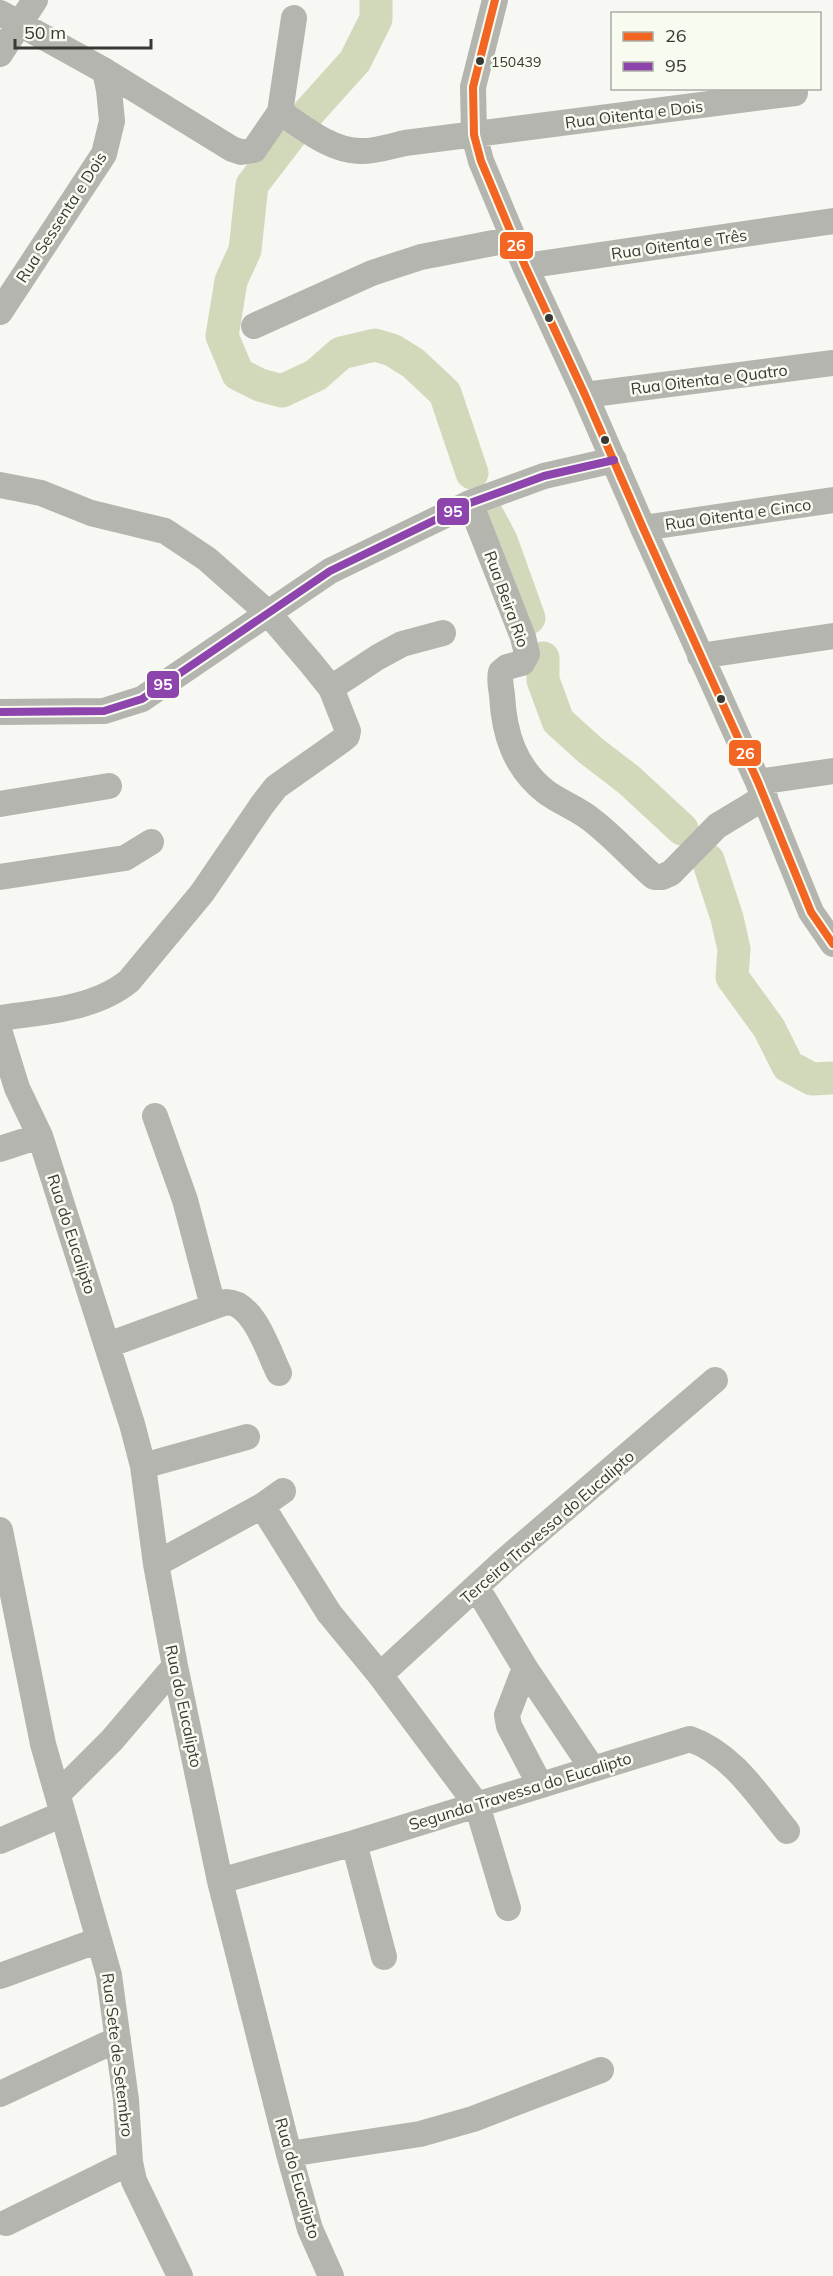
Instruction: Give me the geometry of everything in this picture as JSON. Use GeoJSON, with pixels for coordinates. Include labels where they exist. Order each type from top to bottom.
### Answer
{"type":"FeatureCollection","features":[{"type":"Feature","properties":{"kind":"street"},"geometry":{"type":"LineString","coordinates":[[0,54],[10,19],[35,0]]}},
{"type":"Feature","properties":{"kind":"street"},"geometry":{"type":"LineString","coordinates":[[495,0],[473,87],[474,135],[481,161],[525,266],[615,460],[700,656],[761,790],[822,911],[833,944]]}},
{"type":"Feature","properties":{"kind":"street"},"geometry":{"type":"LineString","coordinates":[[10,19],[105,71],[232,149],[241,152],[254,150],[270,130],[280,112],[294,18]]}},
{"type":"Feature","properties":{"kind":"street","name":"Rua Sessenta e Dois"},"geometry":{"type":"LineString","coordinates":[[0,312],[104,154],[112,122],[110,90],[105,71]]}},
{"type":"Feature","properties":{"kind":"street","name":"Rua Oitenta e Dois"},"geometry":{"type":"LineString","coordinates":[[280,112],[329,143],[361,152],[405,143],[795,93]]}},
{"type":"Feature","properties":{"kind":"street","name":"Rua Oitenta e Três"},"geometry":{"type":"LineString","coordinates":[[525,266],[833,221]]}},
{"type":"Feature","properties":{"kind":"street"},"geometry":{"type":"LineString","coordinates":[[254,326],[372,273],[421,257],[514,240]]}},
{"type":"Feature","properties":{"kind":"street","name":"Rua Oitenta e Quatro"},"geometry":{"type":"LineString","coordinates":[[585,394],[833,363]]}},
{"type":"Feature","properties":{"kind":"street"},"geometry":{"type":"LineString","coordinates":[[0,712],[104,711],[142,699],[330,571],[470,503],[544,476],[615,460]]}},
{"type":"Feature","properties":{"kind":"street"},"geometry":{"type":"LineString","coordinates":[[0,485],[40,494],[91,513],[165,531],[207,558],[268,613],[331,688],[348,731],[347,736],[276,787],[202,893],[129,981],[116,992],[101,999],[39,1013],[0,1018]]}},
{"type":"Feature","properties":{"kind":"street","name":"Rua Oitenta e Cinco"},"geometry":{"type":"LineString","coordinates":[[643,528],[833,500]]}},
{"type":"Feature","properties":{"kind":"street","name":"Rua Beira Rio"},"geometry":{"type":"LineString","coordinates":[[470,503],[523,637],[527,654],[522,663],[507,667],[500,675],[503,721],[507,737],[516,756],[539,785],[597,824],[654,877],[662,877],[671,873],[717,826],[761,790]]}},
{"type":"Feature","properties":{"kind":"street"},"geometry":{"type":"LineString","coordinates":[[331,688],[402,644],[443,633]]}},
{"type":"Feature","properties":{"kind":"street"},"geometry":{"type":"LineString","coordinates":[[700,656],[833,636]]}},
{"type":"Feature","properties":{"kind":"street"},"geometry":{"type":"LineString","coordinates":[[761,790],[833,771]]}},
{"type":"Feature","properties":{"kind":"street"},"geometry":{"type":"LineString","coordinates":[[0,804],[109,786]]}},
{"type":"Feature","properties":{"kind":"street"},"geometry":{"type":"LineString","coordinates":[[0,877],[125,858],[151,842]]}},
{"type":"Feature","properties":{"kind":"street","name":"Rua do Eucalipto"},"geometry":{"type":"LineString","coordinates":[[0,1033],[17,1088],[40,1136],[108,1345],[143,1466],[156,1564],[220,1881],[310,2229],[331,2276]]}},
{"type":"Feature","properties":{"kind":"street"},"geometry":{"type":"LineString","coordinates":[[155,1116],[186,1200],[213,1306]]}},
{"type":"Feature","properties":{"kind":"street"},"geometry":{"type":"LineString","coordinates":[[0,1149],[40,1136]]}},
{"type":"Feature","properties":{"kind":"street"},"geometry":{"type":"LineString","coordinates":[[108,1345],[213,1306],[235,1302],[254,1319],[279,1373]]}},
{"type":"Feature","properties":{"kind":"street","name":"Terceira Travessa do Eucalipto"},"geometry":{"type":"LineString","coordinates":[[380,1675],[512,1555],[715,1380]]}},
{"type":"Feature","properties":{"kind":"street"},"geometry":{"type":"LineString","coordinates":[[143,1466],[247,1437]]}},
{"type":"Feature","properties":{"kind":"street"},"geometry":{"type":"LineString","coordinates":[[156,1564],[262,1506],[283,1491]]}},
{"type":"Feature","properties":{"kind":"street"},"geometry":{"type":"LineString","coordinates":[[262,1506],[329,1613],[380,1675],[477,1805],[508,1908]]}},
{"type":"Feature","properties":{"kind":"street","name":"Rua Sete de Setembro"},"geometry":{"type":"LineString","coordinates":[[0,1530],[6,1586],[44,1744],[110,1975],[126,2100],[130,2162],[138,2189],[180,2276]]}},
{"type":"Feature","properties":{"kind":"street"},"geometry":{"type":"LineString","coordinates":[[477,1588],[525,1668],[592,1768]]}},
{"type":"Feature","properties":{"kind":"street"},"geometry":{"type":"LineString","coordinates":[[0,1841],[60,1804],[175,1666]]}},
{"type":"Feature","properties":{"kind":"street"},"geometry":{"type":"LineString","coordinates":[[525,1668],[507,1715],[508,1726],[540,1785]]}},
{"type":"Feature","properties":{"kind":"street","name":"Segunda Travessa do Eucalipto"},"geometry":{"type":"LineString","coordinates":[[220,1881],[354,1843],[690,1739],[716,1751],[737,1771],[787,1831]]}},
{"type":"Feature","properties":{"kind":"street"},"geometry":{"type":"LineString","coordinates":[[354,1843],[384,1957]]}},
{"type":"Feature","properties":{"kind":"street"},"geometry":{"type":"LineString","coordinates":[[0,1976],[99,1940]]}},
{"type":"Feature","properties":{"kind":"street"},"geometry":{"type":"LineString","coordinates":[[0,2094],[118,2039]]}},
{"type":"Feature","properties":{"kind":"street"},"geometry":{"type":"LineString","coordinates":[[289,2154],[420,2134],[473,2119],[601,2070]]}},
{"type":"Feature","properties":{"kind":"street"},"geometry":{"type":"LineString","coordinates":[[6,2223],[130,2162]]}},
{"type":"Feature","properties":{"kind":"waterway"},"geometry":{"type":"LineString","coordinates":[[303,119],[355,61],[376,19],[376,0]]}},
{"type":"Feature","properties":{"kind":"waterway"},"geometry":{"type":"LineString","coordinates":[[295,129],[252,185],[245,250],[231,281],[222,336],[238,374],[260,385],[282,391],[316,375],[341,353],[375,345],[392,350],[413,363],[445,393],[472,473]]}},
{"type":"Feature","properties":{"kind":"waterway"},"geometry":{"type":"LineString","coordinates":[[482,505],[501,540],[529,618]]}},
{"type":"Feature","properties":{"kind":"waterway"},"geometry":{"type":"LineString","coordinates":[[543,658],[543,680],[558,721],[590,750],[629,780],[682,829]]}},
{"type":"Feature","properties":{"kind":"waterway"},"geometry":{"type":"LineString","coordinates":[[708,860],[727,918],[734,949],[732,977],[769,1028],[788,1066],[812,1079],[833,1078]]}},
{"type":"Feature","properties":{"kind":"transit line","name":"26"},"geometry":{"type":"LineString","coordinates":[[495,0],[473,87],[474,135],[481,161],[525,266],[758,782],[811,912],[833,944]]}},
{"type":"Feature","properties":{"kind":"transit line","name":"95"},"geometry":{"type":"LineString","coordinates":[[0,712],[104,711],[142,699],[330,571],[470,503],[544,476],[614,460]]}},
{"type":"Feature","properties":{"kind":"place","name":"150439"},"geometry":{"type":"Point","coordinates":[480,61]}}]}
